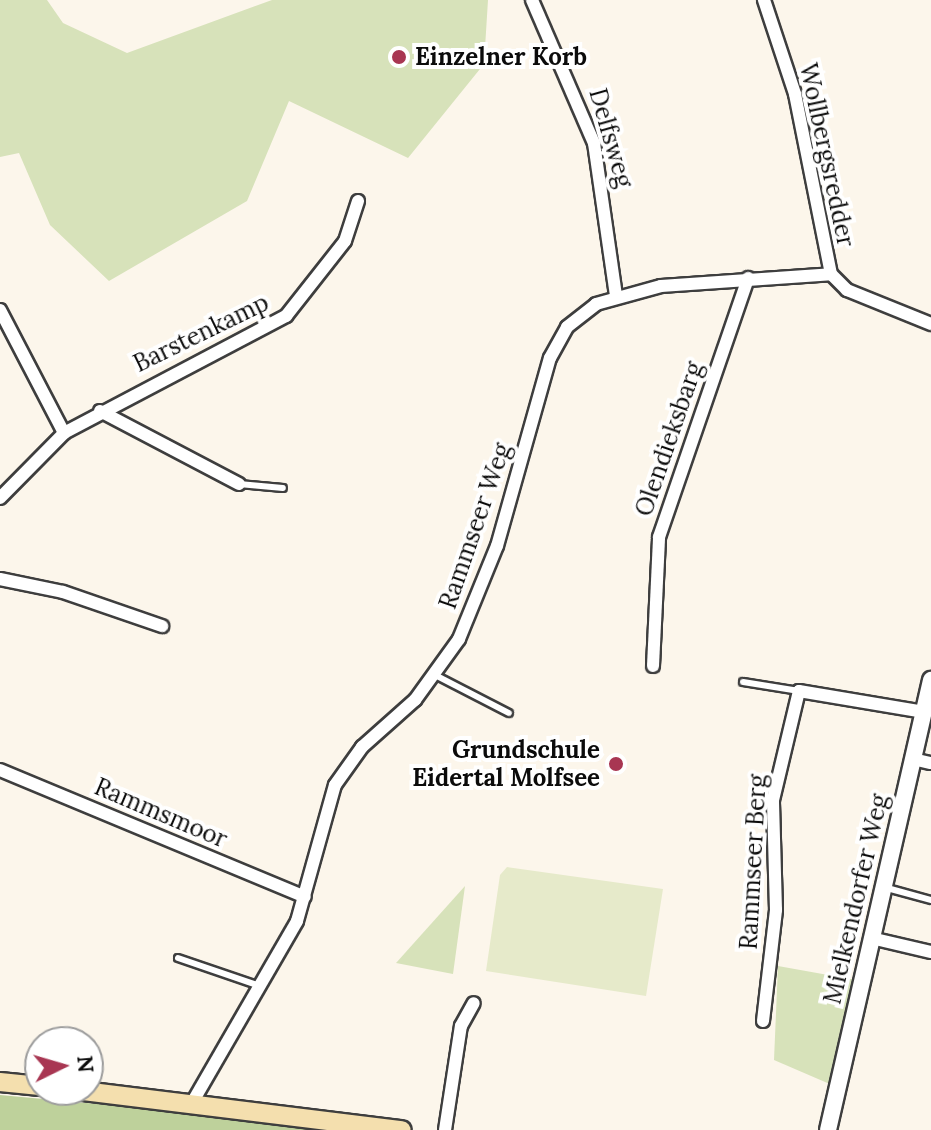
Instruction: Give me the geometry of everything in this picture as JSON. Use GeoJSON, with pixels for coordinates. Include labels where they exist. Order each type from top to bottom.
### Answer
{"type":"FeatureCollection","features":[{"type":"Feature","properties":{"kind":"main road"},"geometry":{"type":"LineString","coordinates":[[0,1082],[24,1084]]}},
{"type":"Feature","properties":{"kind":"main road"},"geometry":{"type":"LineString","coordinates":[[104,1093],[402,1130]]}},
{"type":"Feature","properties":{"kind":"street","name":"Delfsweg"},"geometry":{"type":"LineString","coordinates":[[532,0],[594,143],[616,296]]}},
{"type":"Feature","properties":{"kind":"street","name":"Wollbergsredder"},"geometry":{"type":"LineString","coordinates":[[764,0],[795,94],[831,274]]}},
{"type":"Feature","properties":{"kind":"street","name":"Barstenkamp"},"geometry":{"type":"LineString","coordinates":[[0,498],[64,433],[100,411],[286,316],[345,241],[358,201]]}},
{"type":"Feature","properties":{"kind":"street","name":"Rammseer Weg"},"geometry":{"type":"LineString","coordinates":[[192,1103],[260,986],[305,897],[335,785],[362,747],[435,675],[459,639],[497,546],[556,345],[584,312],[616,296],[748,278],[831,274]]}},
{"type":"Feature","properties":{"kind":"street"},"geometry":{"type":"LineString","coordinates":[[831,274],[847,290],[931,324]]}},
{"type":"Feature","properties":{"kind":"street","name":"Olendieksbarg"},"geometry":{"type":"LineString","coordinates":[[653,666],[659,537],[748,278]]}},
{"type":"Feature","properties":{"kind":"street"},"geometry":{"type":"LineString","coordinates":[[0,310],[64,433]]}},
{"type":"Feature","properties":{"kind":"street"},"geometry":{"type":"LineString","coordinates":[[100,411],[239,484]]}},
{"type":"Feature","properties":{"kind":"street"},"geometry":{"type":"LineString","coordinates":[[0,579],[63,592],[162,626]]}},
{"type":"Feature","properties":{"kind":"street","name":"Mielkendorfer Weg"},"geometry":{"type":"LineString","coordinates":[[828,1130],[931,680]]}},
{"type":"Feature","properties":{"kind":"street"},"geometry":{"type":"LineString","coordinates":[[799,691],[924,712]]}},
{"type":"Feature","properties":{"kind":"street","name":"Rammseer Berg"},"geometry":{"type":"LineString","coordinates":[[763,1021],[776,910],[773,800],[799,691]]}},
{"type":"Feature","properties":{"kind":"street"},"geometry":{"type":"LineString","coordinates":[[913,759],[931,763]]}},
{"type":"Feature","properties":{"kind":"street","name":"Rammsmoor"},"geometry":{"type":"LineString","coordinates":[[0,770],[305,897]]}},
{"type":"Feature","properties":{"kind":"street"},"geometry":{"type":"LineString","coordinates":[[871,938],[931,952]]}},
{"type":"Feature","properties":{"kind":"street"},"geometry":{"type":"LineString","coordinates":[[445,1130],[461,1026],[474,1003]]}},
{"type":"Feature","properties":{"kind":"lane"},"geometry":{"type":"LineString","coordinates":[[239,484],[283,488]]}},
{"type":"Feature","properties":{"kind":"lane"},"geometry":{"type":"LineString","coordinates":[[435,675],[509,713]]}},
{"type":"Feature","properties":{"kind":"lane"},"geometry":{"type":"LineString","coordinates":[[743,682],[799,691]]}},
{"type":"Feature","properties":{"kind":"lane"},"geometry":{"type":"LineString","coordinates":[[883,887],[931,900]]}},
{"type":"Feature","properties":{"kind":"lane"},"geometry":{"type":"LineString","coordinates":[[178,958],[260,986]]}},
{"type":"Feature","properties":{"kind":"green space"},"geometry":{"type":"Polygon","coordinates":[[[0,0],[47,0],[63,23],[127,53],[272,0],[488,0],[484,64],[408,158],[289,101],[247,201],[109,281],[50,225],[19,153],[0,157],[0,0]]]}},
{"type":"Feature","properties":{"kind":"green space"},"geometry":{"type":"Polygon","coordinates":[[[507,867],[663,889],[646,996],[486,971],[500,875],[507,867]]]}},
{"type":"Feature","properties":{"kind":"green space"},"geometry":{"type":"Polygon","coordinates":[[[465,886],[453,974],[396,963],[465,886]]]}},
{"type":"Feature","properties":{"kind":"green space"},"geometry":{"type":"Polygon","coordinates":[[[778,966],[856,980],[832,1085],[774,1060],[778,966]]]}},
{"type":"Feature","properties":{"kind":"green space"},"geometry":{"type":"Polygon","coordinates":[[[0,1095],[24,1097],[24,1106],[104,1105],[328,1130],[0,1130],[0,1095]]]}},
{"type":"Feature","properties":{"kind":"place","name":"Einzelner Korb"},"geometry":{"type":"Point","coordinates":[399,57]}},
{"type":"Feature","properties":{"kind":"place","name":"Grundschule Eidertal Molfsee"},"geometry":{"type":"Point","coordinates":[616,764]}}]}
